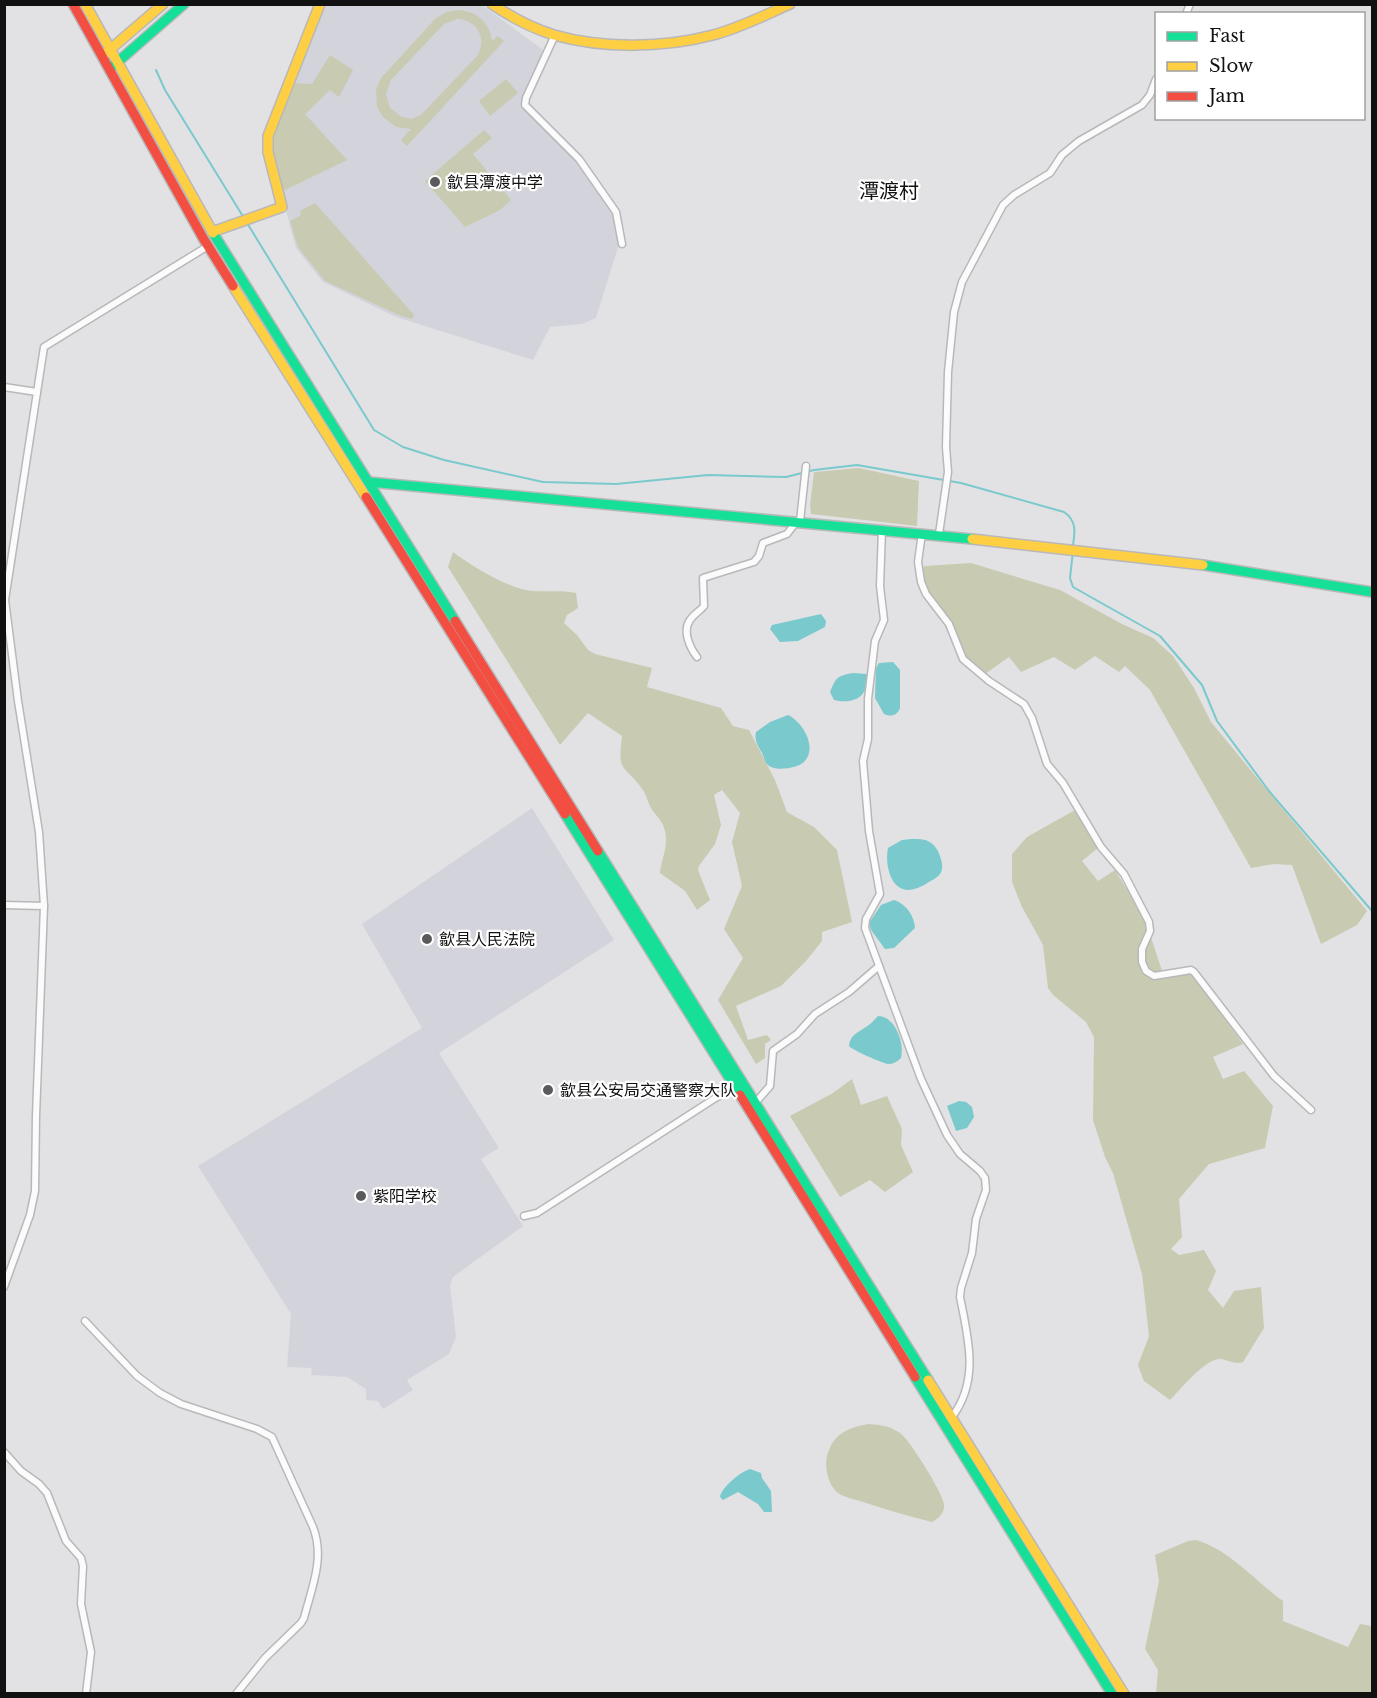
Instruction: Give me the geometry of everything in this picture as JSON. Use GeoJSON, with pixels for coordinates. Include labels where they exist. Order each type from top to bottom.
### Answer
{"type":"FeatureCollection","features":[{"type":"Feature","properties":{"kind":"main road"},"geometry":{"type":"LineString","coordinates":[[73,4],[208,246],[1112,1694]]}},
{"type":"Feature","properties":{"kind":"main road"},"geometry":{"type":"LineString","coordinates":[[85,4],[212,232],[1124,1694]]}},
{"type":"Feature","properties":{"kind":"main road"},"geometry":{"type":"LineString","coordinates":[[102,57],[163,4]]}},
{"type":"Feature","properties":{"kind":"main road"},"geometry":{"type":"LineString","coordinates":[[109,70],[184,4]]}},
{"type":"Feature","properties":{"kind":"main road"},"geometry":{"type":"LineString","coordinates":[[212,232],[282,207],[268,152],[268,136],[320,4]]}},
{"type":"Feature","properties":{"kind":"main road"},"geometry":{"type":"LineString","coordinates":[[492,4],[535,28],[555,35],[579,40],[614,42],[694,40],[716,34],[790,4]]}},
{"type":"Feature","properties":{"kind":"main road"},"geometry":{"type":"LineString","coordinates":[[369,482],[939,534],[1232,568],[1372,592]]}},
{"type":"Feature","properties":{"kind":"street"},"geometry":{"type":"LineString","coordinates":[[555,35],[526,98],[525,105],[579,159],[616,212],[622,244]]}},
{"type":"Feature","properties":{"kind":"street"},"geometry":{"type":"LineString","coordinates":[[939,534],[948,472],[946,447],[948,372],[954,312],[962,282],[1003,205],[1014,195],[1050,173],[1062,155],[1079,141],[1142,105],[1150,95],[1155,82]]}},
{"type":"Feature","properties":{"kind":"street"},"geometry":{"type":"LineString","coordinates":[[4,1287],[30,1215],[35,1191],[44,906],[42,850],[18,701],[5,600],[44,346],[208,246]]}},
{"type":"Feature","properties":{"kind":"street"},"geometry":{"type":"LineString","coordinates":[[4,387],[37,392]]}},
{"type":"Feature","properties":{"kind":"street"},"geometry":{"type":"LineString","coordinates":[[697,657],[689,644],[687,629],[690,619],[704,606],[703,578],[754,562],[759,556],[763,543],[787,534],[799,521],[806,466]]}},
{"type":"Feature","properties":{"kind":"street"},"geometry":{"type":"LineString","coordinates":[[882,529],[880,586],[884,620],[875,641],[868,699],[868,739],[863,762],[869,831],[880,894],[866,919],[865,928],[921,1079],[947,1135],[960,1154],[985,1178],[986,1190],[976,1219],[972,1253],[960,1291],[970,1348],[967,1390],[964,1400],[952,1417]]}},
{"type":"Feature","properties":{"kind":"street"},"geometry":{"type":"LineString","coordinates":[[922,533],[918,562],[921,582],[926,594],[949,624],[963,659],[989,681],[1024,704],[1032,718],[1047,764],[1064,783],[1101,847],[1124,874],[1149,922],[1150,931],[1142,949],[1142,962],[1146,971],[1154,975],[1191,970],[1194,972],[1274,1076],[1311,1110]]}},
{"type":"Feature","properties":{"kind":"street"},"geometry":{"type":"LineString","coordinates":[[4,905],[44,906]]}},
{"type":"Feature","properties":{"kind":"street"},"geometry":{"type":"LineString","coordinates":[[756,1102],[770,1086],[773,1051],[797,1034],[815,1014],[849,992],[879,966]]}},
{"type":"Feature","properties":{"kind":"street"},"geometry":{"type":"LineString","coordinates":[[524,1216],[537,1213],[734,1086]]}},
{"type":"Feature","properties":{"kind":"street"},"geometry":{"type":"LineString","coordinates":[[85,1321],[137,1376],[160,1393],[181,1404],[257,1429],[272,1437],[313,1527],[319,1555],[304,1618],[265,1658],[236,1694]]}},
{"type":"Feature","properties":{"kind":"street"},"geometry":{"type":"LineString","coordinates":[[4,1452],[21,1471],[44,1488],[66,1541],[81,1558],[83,1566],[81,1604],[92,1652],[86,1694]]}},
{"type":"Feature","properties":{"kind":"shaded area","name":"歙县潭渡中学"},"geometry":{"type":"Polygon","coordinates":[[[324,5],[482,5],[546,52],[521,107],[553,133],[571,153],[613,212],[619,244],[596,318],[582,324],[550,327],[533,360],[396,317],[323,282],[296,248],[270,151],[272,133],[324,5]]]}},
{"type":"Feature","properties":{"kind":"shaded area","name":"紫阳学校"},"geometry":{"type":"Polygon","coordinates":[[[532,808],[614,940],[439,1053],[499,1148],[481,1159],[523,1226],[453,1277],[450,1285],[456,1337],[449,1354],[407,1380],[413,1390],[383,1409],[378,1401],[366,1400],[366,1389],[347,1377],[311,1375],[312,1368],[287,1367],[291,1314],[198,1166],[422,1028],[362,924],[532,808]]]}},
{"type":"Feature","properties":{"kind":"green space"},"geometry":{"type":"Polygon","coordinates":[[[458,10],[477,16],[489,29],[492,41],[498,36],[504,41],[407,146],[401,140],[411,129],[396,127],[383,117],[377,107],[376,89],[381,78],[436,18],[447,12],[458,10]],[[457,19],[444,24],[391,80],[386,94],[390,108],[402,117],[412,119],[421,115],[478,55],[481,48],[481,36],[475,26],[457,19]]]}},
{"type":"Feature","properties":{"kind":"green space"},"geometry":{"type":"Polygon","coordinates":[[[330,55],[353,70],[339,97],[330,90],[305,114],[347,160],[285,190],[282,189],[271,151],[273,133],[294,83],[312,84],[330,55]]]}},
{"type":"Feature","properties":{"kind":"green space"},"geometry":{"type":"Polygon","coordinates":[[[506,79],[518,93],[490,116],[479,101],[506,79]]]}},
{"type":"Feature","properties":{"kind":"green space"},"geometry":{"type":"Polygon","coordinates":[[[484,130],[492,138],[473,154],[511,200],[500,210],[465,227],[425,181],[484,130]]]}},
{"type":"Feature","properties":{"kind":"green space"},"geometry":{"type":"Polygon","coordinates":[[[315,203],[414,315],[412,319],[325,281],[298,247],[290,221],[301,215],[300,211],[315,203]]]}},
{"type":"Feature","properties":{"kind":"green space"},"geometry":{"type":"Polygon","coordinates":[[[859,468],[919,481],[917,526],[811,514],[814,472],[859,468]]]}},
{"type":"Feature","properties":{"kind":"green space"},"geometry":{"type":"Polygon","coordinates":[[[453,552],[502,582],[513,586],[533,591],[576,593],[578,608],[567,615],[564,623],[588,650],[595,654],[652,668],[647,687],[721,708],[733,726],[749,730],[775,780],[787,812],[814,827],[837,850],[852,922],[822,932],[822,941],[781,986],[736,1006],[748,1040],[767,1035],[771,1040],[765,1044],[765,1058],[756,1064],[718,1000],[743,958],[724,929],[742,886],[732,842],[740,813],[722,790],[714,795],[721,825],[715,844],[698,870],[710,900],[697,910],[685,891],[660,873],[665,847],[665,831],[643,790],[621,763],[622,736],[588,713],[560,745],[448,567],[453,552]]]}},
{"type":"Feature","properties":{"kind":"green space"},"geometry":{"type":"Polygon","coordinates":[[[971,563],[1060,590],[1153,638],[1173,656],[1194,688],[1211,722],[1367,911],[1357,925],[1321,944],[1292,865],[1274,864],[1251,868],[1150,690],[1125,666],[1119,672],[1095,656],[1075,670],[1054,657],[1021,672],[1009,657],[985,674],[963,655],[952,626],[925,588],[920,570],[925,566],[971,563]]]}},
{"type":"Feature","properties":{"kind":"green space"},"geometry":{"type":"Polygon","coordinates":[[[1075,810],[1098,848],[1082,861],[1098,881],[1115,870],[1145,919],[1164,977],[1192,974],[1243,1044],[1213,1057],[1223,1079],[1244,1071],[1273,1106],[1265,1148],[1209,1164],[1179,1199],[1182,1237],[1171,1249],[1179,1255],[1204,1250],[1216,1271],[1208,1290],[1223,1308],[1234,1291],[1261,1287],[1264,1328],[1243,1362],[1219,1359],[1206,1364],[1170,1400],[1144,1381],[1138,1365],[1149,1336],[1142,1274],[1113,1173],[1105,1157],[1093,1120],[1094,1037],[1086,1022],[1053,995],[1048,988],[1043,945],[1022,907],[1012,882],[1012,854],[1027,837],[1075,810]]]}},
{"type":"Feature","properties":{"kind":"green space"},"geometry":{"type":"Polygon","coordinates":[[[852,1079],[861,1105],[887,1096],[902,1129],[901,1145],[913,1172],[885,1192],[870,1180],[840,1197],[790,1116],[833,1093],[852,1079]]]}},
{"type":"Feature","properties":{"kind":"green space"},"geometry":{"type":"Polygon","coordinates":[[[869,1424],[885,1426],[900,1433],[918,1455],[944,1504],[942,1513],[932,1522],[849,1498],[834,1489],[826,1467],[827,1455],[832,1444],[845,1431],[869,1424]]]}},
{"type":"Feature","properties":{"kind":"green space"},"geometry":{"type":"Polygon","coordinates":[[[1196,1540],[1231,1558],[1283,1601],[1283,1621],[1348,1647],[1360,1624],[1372,1626],[1372,1693],[1156,1693],[1158,1670],[1145,1649],[1159,1581],[1155,1555],[1188,1541],[1196,1540]]]}},
{"type":"Feature","properties":{"kind":"water"},"geometry":{"type":"Polygon","coordinates":[[[821,614],[826,621],[825,627],[798,641],[780,642],[770,629],[772,625],[821,614]]]}},
{"type":"Feature","properties":{"kind":"water"},"geometry":{"type":"Polygon","coordinates":[[[893,662],[900,670],[900,708],[894,715],[889,715],[884,714],[875,698],[876,668],[879,663],[893,662]]]}},
{"type":"Feature","properties":{"kind":"water"},"geometry":{"type":"Polygon","coordinates":[[[853,673],[867,674],[866,688],[863,693],[854,700],[834,700],[830,692],[836,680],[840,676],[853,673]]]}},
{"type":"Feature","properties":{"kind":"water"},"geometry":{"type":"Polygon","coordinates":[[[788,715],[794,718],[803,729],[810,750],[804,762],[797,766],[781,769],[771,767],[766,763],[758,745],[756,732],[770,722],[788,715]]]}},
{"type":"Feature","properties":{"kind":"water"},"geometry":{"type":"Polygon","coordinates":[[[911,839],[933,844],[938,851],[942,867],[940,874],[935,878],[919,888],[908,890],[896,885],[893,880],[888,867],[887,854],[888,848],[902,840],[911,839]]]}},
{"type":"Feature","properties":{"kind":"water"},"geometry":{"type":"Polygon","coordinates":[[[894,900],[909,911],[915,928],[894,948],[885,949],[871,930],[869,923],[881,905],[894,900]]]}},
{"type":"Feature","properties":{"kind":"water"},"geometry":{"type":"Polygon","coordinates":[[[878,1016],[884,1017],[894,1025],[900,1038],[901,1058],[896,1062],[888,1064],[849,1046],[852,1037],[878,1016]]]}},
{"type":"Feature","properties":{"kind":"water"},"geometry":{"type":"Polygon","coordinates":[[[959,1101],[966,1102],[972,1107],[974,1117],[967,1128],[956,1131],[947,1106],[959,1101]]]}},
{"type":"Feature","properties":{"kind":"water"},"geometry":{"type":"Polygon","coordinates":[[[750,1469],[761,1473],[771,1491],[772,1512],[764,1512],[758,1504],[738,1492],[723,1500],[720,1497],[732,1480],[750,1469]]]}},
{"type":"Feature","properties":{"kind":"waterway"},"geometry":{"type":"LineString","coordinates":[[156,70],[165,90],[244,218]]}},
{"type":"Feature","properties":{"kind":"waterway"},"geometry":{"type":"LineString","coordinates":[[247,223],[374,430],[403,447],[444,460],[543,482],[616,484],[708,475],[786,477],[814,470],[857,465],[961,483],[1064,512],[1073,523],[1073,545]]}},
{"type":"Feature","properties":{"kind":"waterway"},"geometry":{"type":"LineString","coordinates":[[1073,551],[1070,578],[1073,587],[1160,636],[1202,685],[1217,721],[1269,791],[1372,911]]}},
{"type":"Feature","properties":{"kind":"traffic: fast"},"geometry":{"type":"LineString","coordinates":[[113,66],[184,4]]}},
{"type":"Feature","properties":{"kind":"traffic: fast"},"geometry":{"type":"LineString","coordinates":[[213,233],[455,621]]}},
{"type":"Feature","properties":{"kind":"traffic: fast"},"geometry":{"type":"LineString","coordinates":[[369,482],[972,539]]}},
{"type":"Feature","properties":{"kind":"traffic: fast"},"geometry":{"type":"LineString","coordinates":[[1203,565],[1372,592]]}},
{"type":"Feature","properties":{"kind":"traffic: fast"},"geometry":{"type":"LineString","coordinates":[[565,814],[740,1095]]}},
{"type":"Feature","properties":{"kind":"traffic: fast"},"geometry":{"type":"LineString","coordinates":[[598,851],[928,1380]]}},
{"type":"Feature","properties":{"kind":"traffic: fast"},"geometry":{"type":"LineString","coordinates":[[915,1377],[1112,1694]]}},
{"type":"Feature","properties":{"kind":"traffic: slow"},"geometry":{"type":"LineString","coordinates":[[85,4],[213,233]]}},
{"type":"Feature","properties":{"kind":"traffic: slow"},"geometry":{"type":"LineString","coordinates":[[106,53],[163,4]]}},
{"type":"Feature","properties":{"kind":"traffic: slow"},"geometry":{"type":"LineString","coordinates":[[212,232],[282,207],[268,152],[268,136],[320,4]]}},
{"type":"Feature","properties":{"kind":"traffic: slow"},"geometry":{"type":"LineString","coordinates":[[492,4],[522,22],[554,35],[613,45],[654,44],[713,35],[743,25],[790,4]]}},
{"type":"Feature","properties":{"kind":"traffic: slow"},"geometry":{"type":"LineString","coordinates":[[233,286],[366,497]]}},
{"type":"Feature","properties":{"kind":"traffic: slow"},"geometry":{"type":"LineString","coordinates":[[972,539],[1203,565]]}},
{"type":"Feature","properties":{"kind":"traffic: slow"},"geometry":{"type":"LineString","coordinates":[[928,1380],[1124,1694]]}},
{"type":"Feature","properties":{"kind":"traffic: jam"},"geometry":{"type":"LineString","coordinates":[[73,4],[203,238],[233,286]]}},
{"type":"Feature","properties":{"kind":"traffic: jam"},"geometry":{"type":"LineString","coordinates":[[366,497],[565,814]]}},
{"type":"Feature","properties":{"kind":"traffic: jam"},"geometry":{"type":"LineString","coordinates":[[455,621],[598,851]]}},
{"type":"Feature","properties":{"kind":"traffic: jam"},"geometry":{"type":"LineString","coordinates":[[740,1095],[915,1377]]}},
{"type":"Feature","properties":{"kind":"place","name":"歙县潭渡中学"},"geometry":{"type":"Point","coordinates":[435,182]}},
{"type":"Feature","properties":{"kind":"place","name":"歙县人民法院"},"geometry":{"type":"Point","coordinates":[427,939]}},
{"type":"Feature","properties":{"kind":"place","name":"歙县公安局交通警察大队"},"geometry":{"type":"Point","coordinates":[548,1090]}},
{"type":"Feature","properties":{"kind":"place","name":"紫阳学校"},"geometry":{"type":"Point","coordinates":[361,1196]}},
{"type":"Feature","properties":{"kind":"district","name":"潭渡村"},"geometry":{"type":"Point","coordinates":[889,191]}}]}
